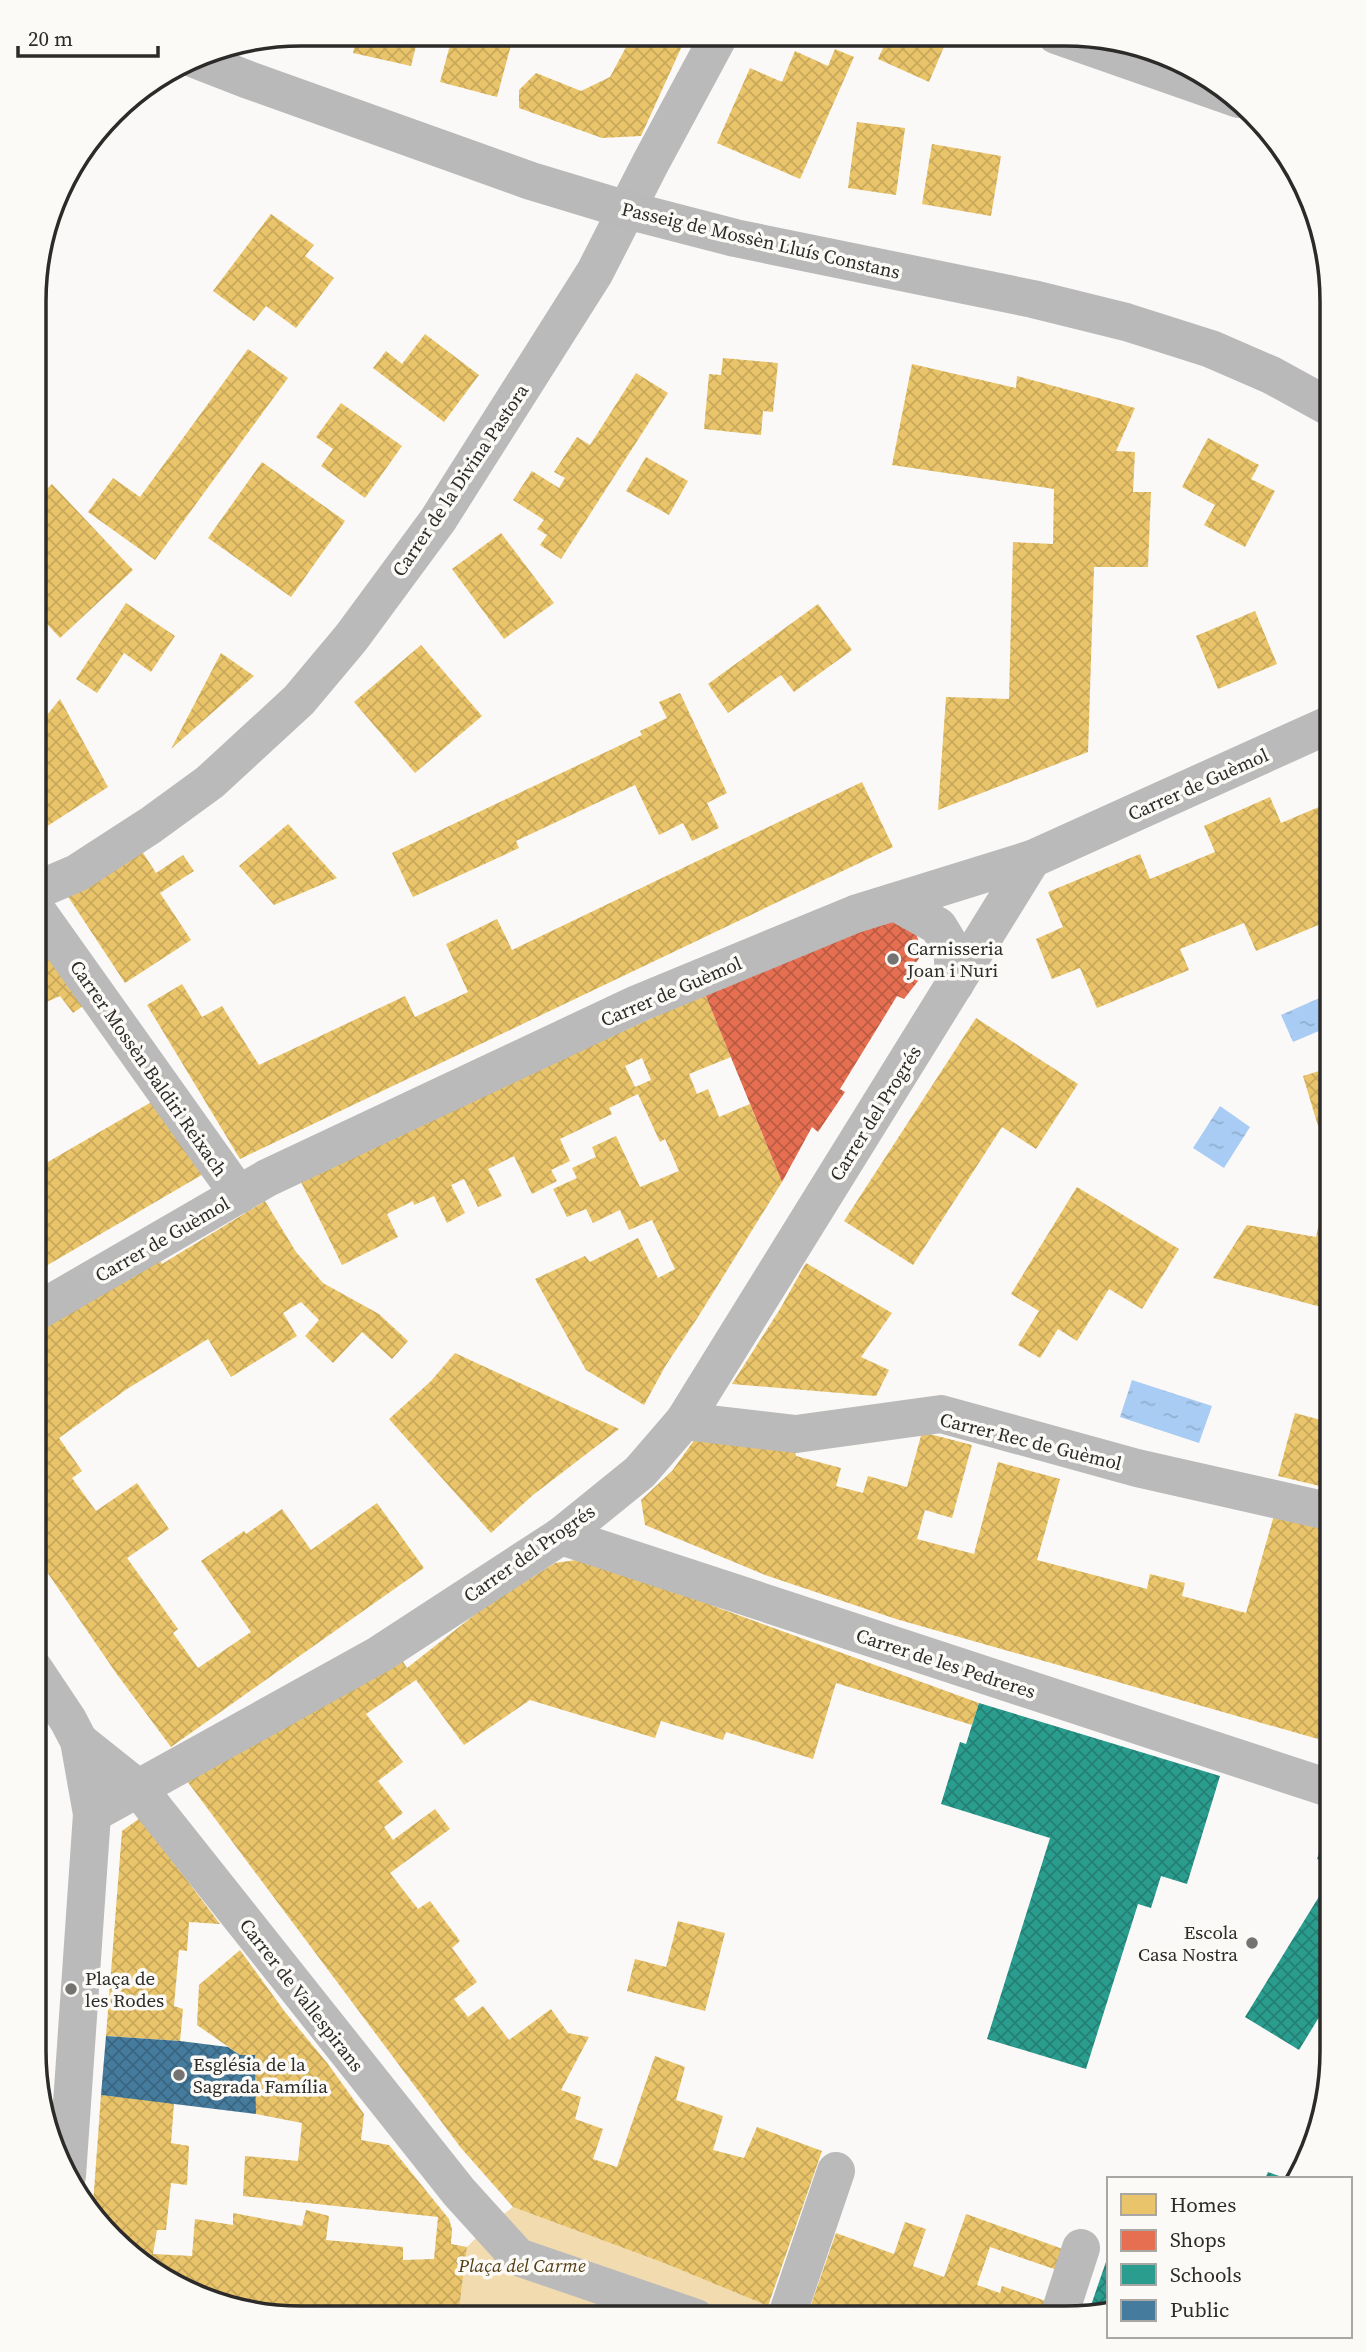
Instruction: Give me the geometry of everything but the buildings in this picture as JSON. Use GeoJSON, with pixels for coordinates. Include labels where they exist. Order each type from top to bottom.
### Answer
{"type":"FeatureCollection","features":[{"type":"Feature","properties":{"kind":"main road","name":"Passeig de Mossèn Lluís Constans"},"geometry":{"type":"LineString","coordinates":[[207,64],[531,181],[627,210],[735,238],[1034,299],[1126,322],[1211,349],[1271,375],[1321,402]]}},
{"type":"Feature","properties":{"kind":"street","name":"Carrer de la Divina Pastora"},"geometry":{"type":"LineString","coordinates":[[46,886],[76,873],[151,825],[210,782],[299,700],[351,638],[438,520],[595,272],[714,46]]}},
{"type":"Feature","properties":{"kind":"street"},"geometry":{"type":"LineString","coordinates":[[1087,47],[1207,88]]}},
{"type":"Feature","properties":{"kind":"street","name":"Carrer de Guèmol"},"geometry":{"type":"LineString","coordinates":[[46,1306],[267,1178],[636,1004],[855,914],[1032,859],[1321,728]]}},
{"type":"Feature","properties":{"kind":"street","name":"Carrer del Progrés"},"geometry":{"type":"LineString","coordinates":[[92,1814],[380,1654],[561,1536],[640,1472],[684,1421],[1032,859]]}},
{"type":"Feature","properties":{"kind":"street"},"geometry":{"type":"LineString","coordinates":[[895,902],[938,926],[952,949],[955,984]]}},
{"type":"Feature","properties":{"kind":"street","name":"Carrer Mossèn Baldiri Reixach"},"geometry":{"type":"LineString","coordinates":[[46,923],[239,1195]]}},
{"type":"Feature","properties":{"kind":"street","name":"Carrer Rec de Guèmol"},"geometry":{"type":"LineString","coordinates":[[684,1421],[796,1434],[941,1414],[1137,1468],[1321,1510]]}},
{"type":"Feature","properties":{"kind":"street","name":"Carrer de les Pedreres"},"geometry":{"type":"LineString","coordinates":[[561,1536],[1321,1778]]}},
{"type":"Feature","properties":{"kind":"street","name":"Carrer de Vallespirans"},"geometry":{"type":"LineString","coordinates":[[46,1687],[79,1741],[92,1814]]}},
{"type":"Feature","properties":{"kind":"street","name":"Carrer de Vallespirans"},"geometry":{"type":"LineString","coordinates":[[79,1741],[138,1788],[458,2192],[518,2257],[661,2306]]}},
{"type":"Feature","properties":{"kind":"street"},"geometry":{"type":"LineString","coordinates":[[68,2156],[92,1814]]}},
{"type":"Feature","properties":{"kind":"street"},"geometry":{"type":"LineString","coordinates":[[790,2306],[836,2171]]}},
{"type":"Feature","properties":{"kind":"street"},"geometry":{"type":"LineString","coordinates":[[1062,2306],[1082,2248]]}},
{"type":"Feature","properties":{"kind":"green space","name":"Plaça del Carme"},"geometry":{"type":"Polygon","coordinates":[[[513,2207],[664,2263],[768,2306],[459,2306],[467,2247],[513,2207]]]}},
{"type":"Feature","properties":{"kind":"water"},"geometry":{"type":"Polygon","coordinates":[[[1321,997],[1321,1030],[1293,1042],[1281,1015],[1321,997]]]}},
{"type":"Feature","properties":{"kind":"water"},"geometry":{"type":"Polygon","coordinates":[[[1220,1106],[1250,1127],[1224,1168],[1193,1148],[1220,1106]]]}},
{"type":"Feature","properties":{"kind":"water"},"geometry":{"type":"Polygon","coordinates":[[[1132,1380],[1212,1406],[1199,1443],[1120,1417],[1132,1380]]]}},
{"type":"Feature","properties":{"kind":"place","name":"Carnisseria Joan i Nuri"},"geometry":{"type":"Point","coordinates":[893,959]}},
{"type":"Feature","properties":{"kind":"place","name":"Escola Casa Nostra"},"geometry":{"type":"Point","coordinates":[1252,1943]}},
{"type":"Feature","properties":{"kind":"place","name":"Plaça de les Rodes"},"geometry":{"type":"Point","coordinates":[71,1989]}},
{"type":"Feature","properties":{"kind":"place","name":"Església de la Sagrada Família"},"geometry":{"type":"Point","coordinates":[179,2075]}}]}
